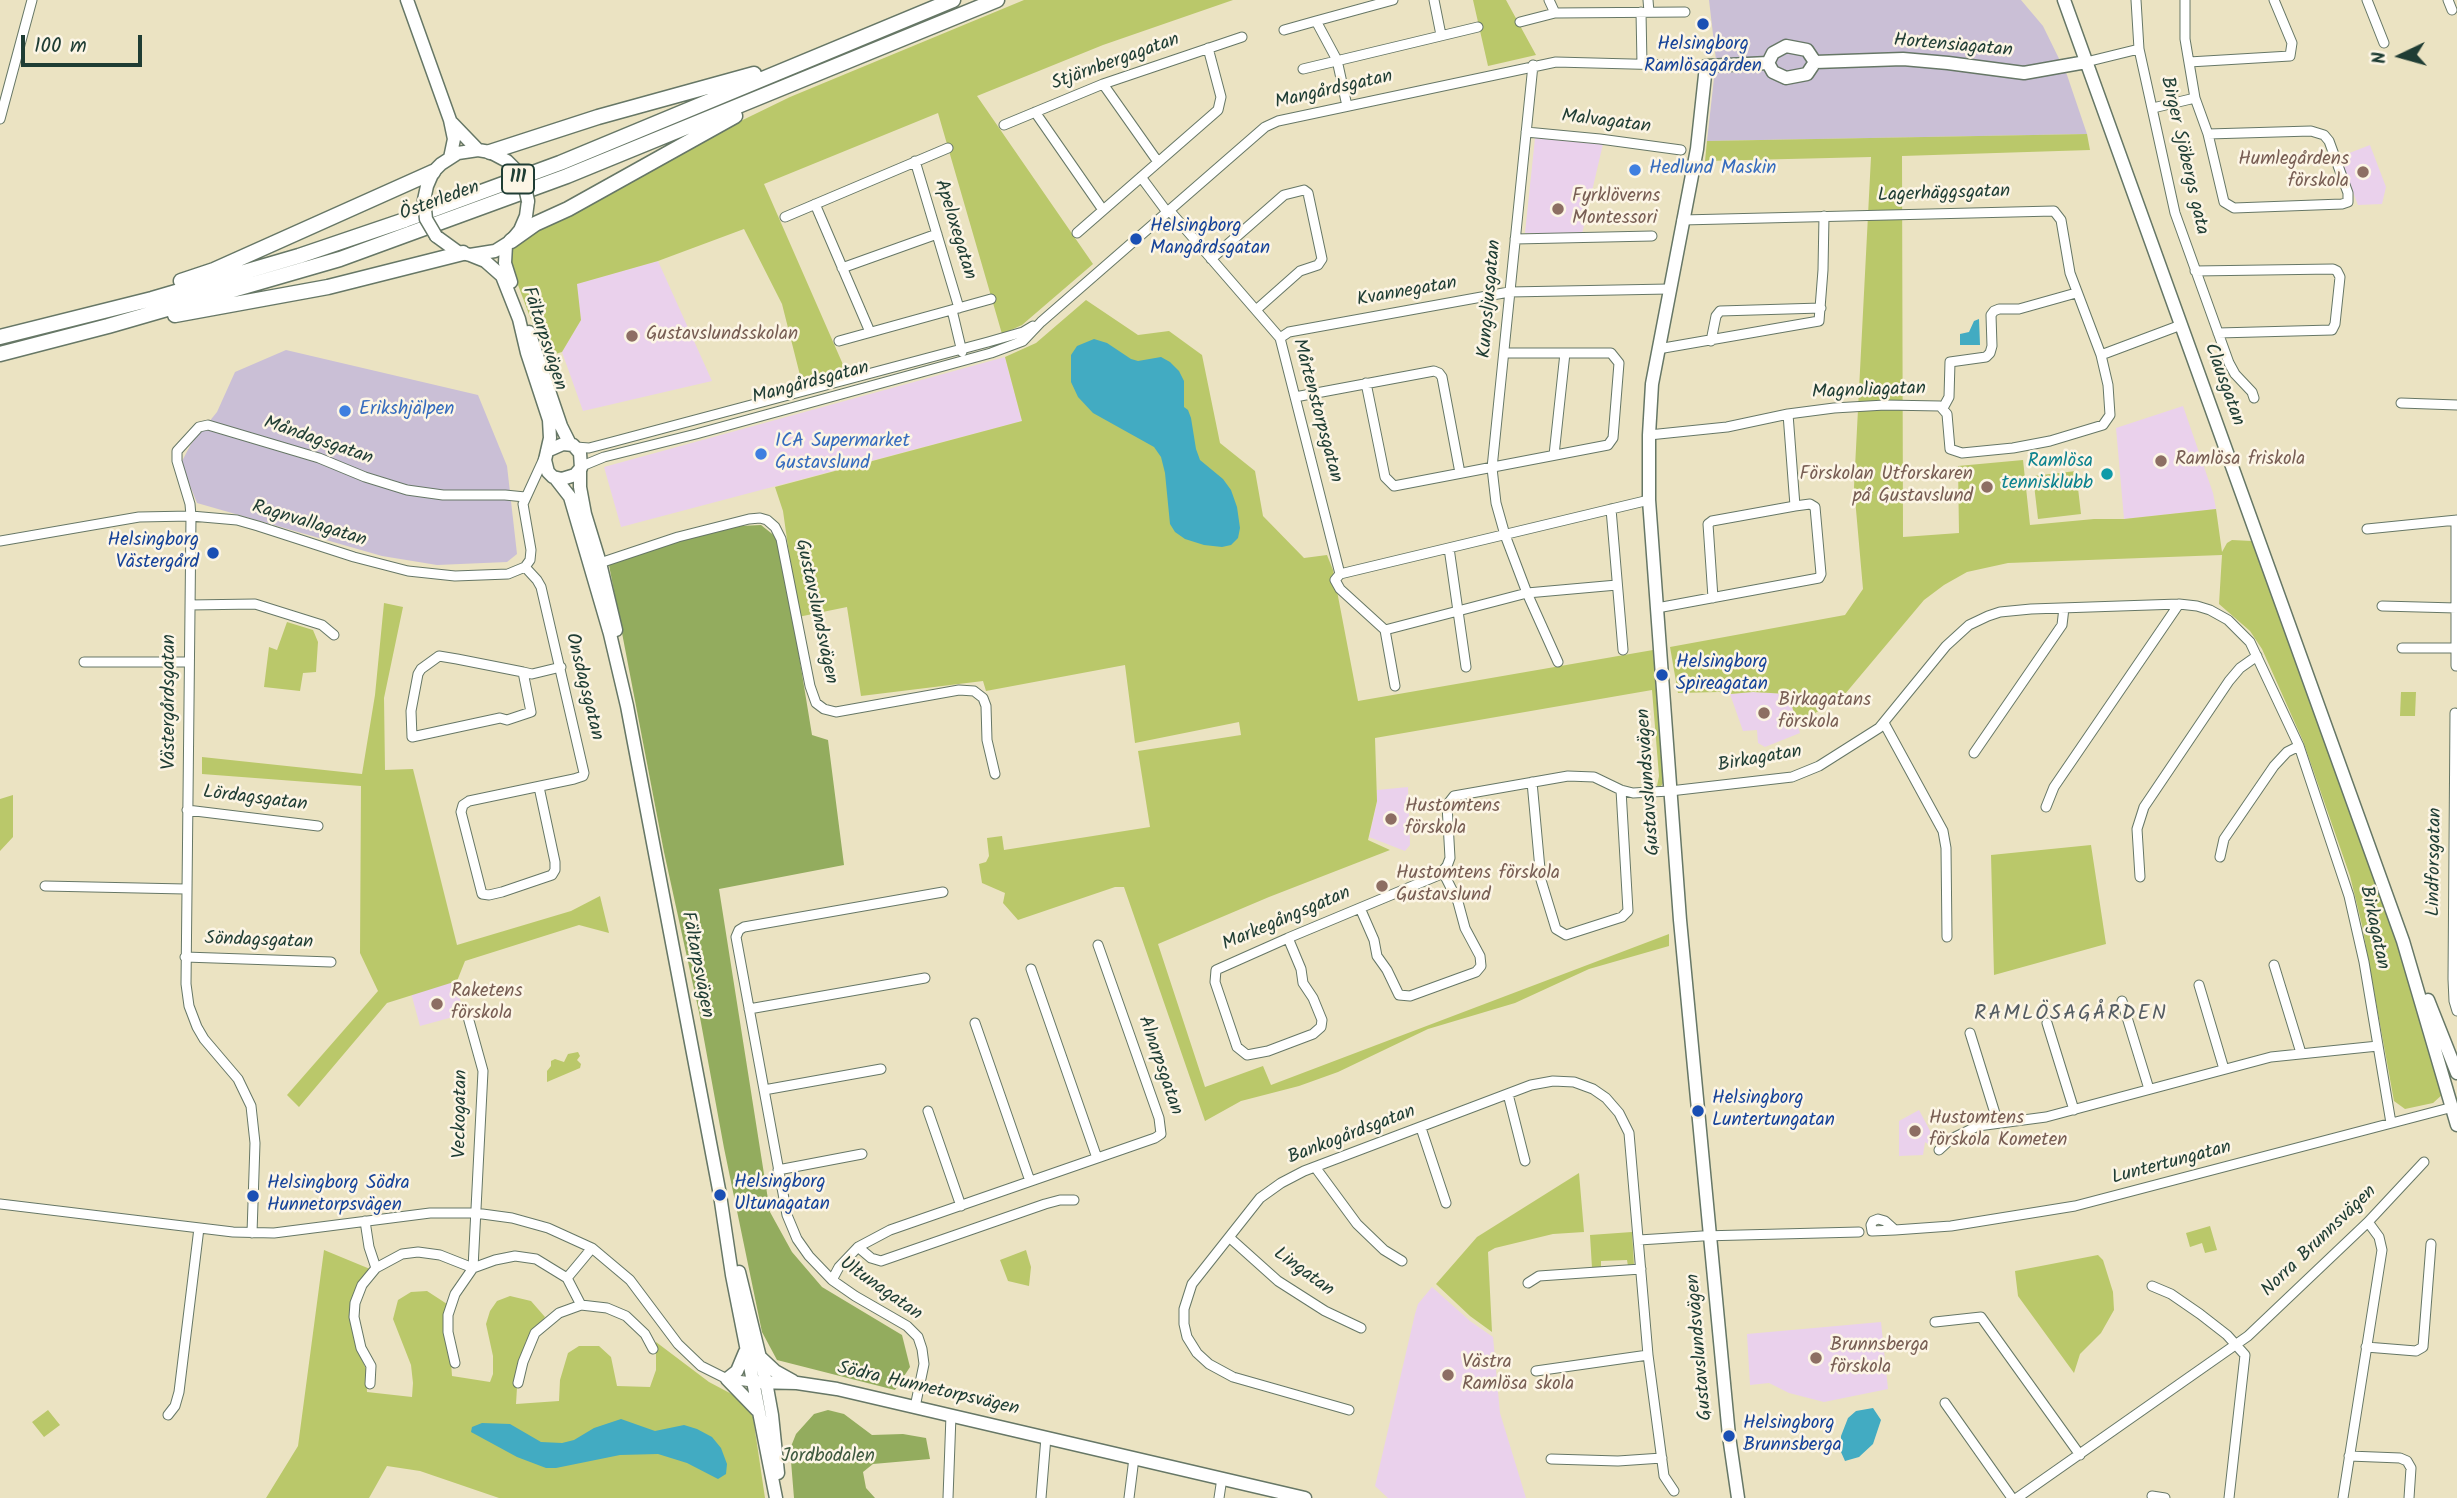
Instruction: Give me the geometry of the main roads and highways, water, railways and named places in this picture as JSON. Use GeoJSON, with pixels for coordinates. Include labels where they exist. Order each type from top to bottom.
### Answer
{"type":"FeatureCollection","features":[{"type":"Feature","properties":{"kind":"main road"},"geometry":{"type":"LineString","coordinates":[[407,0],[450,120],[454,139],[450,158]]}},
{"type":"Feature","properties":{"kind":"main road","name":"Österleden"},"geometry":{"type":"LineString","coordinates":[[0,337],[152,299],[299,256],[405,220],[560,163],[953,0]]}},
{"type":"Feature","properties":{"kind":"main road","name":"Österleden"},"geometry":{"type":"LineString","coordinates":[[0,354],[340,259],[567,176],[997,0]]}},
{"type":"Feature","properties":{"kind":"main road","name":"Clausgatan"},"geometry":{"type":"LineString","coordinates":[[2064,0],[2403,941],[2455,1106],[2457,1125]]}},
{"type":"Feature","properties":{"kind":"main road"},"geometry":{"type":"LineString","coordinates":[[1768,62],[1773,53],[1786,46],[1807,50],[1815,62]]}},
{"type":"Feature","properties":{"kind":"main road"},"geometry":{"type":"LineString","coordinates":[[69,320],[214,270],[433,173],[450,158],[468,151],[484,151],[812,57]]}},
{"type":"Feature","properties":{"kind":"main road","name":"Hortensiagatan"},"geometry":{"type":"LineString","coordinates":[[1768,62],[1773,72],[1786,78],[1807,74],[1815,62],[1903,59],[2017,73],[2047,71],[2087,62]]}},
{"type":"Feature","properties":{"kind":"main road","name":"Gustavslundsvägen"},"geometry":{"type":"LineString","coordinates":[[1738,1498],[1680,920],[1649,500],[1649,435],[1652,384],[1701,123],[1706,65],[1768,62]]}},
{"type":"Feature","properties":{"kind":"main road"},"geometry":{"type":"LineString","coordinates":[[108,326],[328,288],[467,254],[483,254],[508,243],[535,224],[568,209],[794,83]]}},
{"type":"Feature","properties":{"kind":"main road"},"geometry":{"type":"LineString","coordinates":[[450,120],[466,140],[507,161],[524,183],[528,201],[526,216],[520,230],[508,243]]}},
{"type":"Feature","properties":{"kind":"main road"},"geometry":{"type":"LineString","coordinates":[[433,173],[426,186],[426,219],[436,236],[450,248],[467,254]]}},
{"type":"Feature","properties":{"kind":"main road","name":"Fältarpsvägen"},"geometry":{"type":"LineString","coordinates":[[508,243],[504,256],[508,273],[561,426],[573,446]]}},
{"type":"Feature","properties":{"kind":"main road","name":"Fältarpsvägen"},"geometry":{"type":"LineString","coordinates":[[467,254],[494,268],[502,276],[509,291],[549,421],[550,438],[546,454]]}},
{"type":"Feature","properties":{"kind":"main road"},"geometry":{"type":"LineString","coordinates":[[559,445],[573,446],[581,457],[581,468],[575,475],[555,478],[546,468],[546,454],[559,445]]}},
{"type":"Feature","properties":{"kind":"main road","name":"Fältarpsvägen"},"geometry":{"type":"LineString","coordinates":[[581,468],[580,487],[584,514],[600,563],[618,640],[626,706]]}},
{"type":"Feature","properties":{"kind":"main road","name":"Fältarpsvägen"},"geometry":{"type":"LineString","coordinates":[[555,478],[570,497],[610,634],[626,706],[727,1230],[760,1357],[758,1410],[778,1498]]}},
{"type":"Feature","properties":{"kind":"main road","name":"Clausgatan"},"geometry":{"type":"LineString","coordinates":[[2403,941],[2457,1073]]}},
{"type":"Feature","properties":{"kind":"main road","name":"Fältarpsvägen"},"geometry":{"type":"LineString","coordinates":[[727,1230],[732,1275],[746,1349],[772,1415],[778,1498]]}},
{"type":"Feature","properties":{"kind":"main road"},"geometry":{"type":"LineString","coordinates":[[746,1349],[737,1371],[727,1379],[758,1410]]}},
{"type":"Feature","properties":{"kind":"main road"},"geometry":{"type":"LineString","coordinates":[[760,1357],[775,1371],[797,1383]]}},
{"type":"Feature","properties":{"kind":"main road","name":"Södra Hunnetorpsvägen"},"geometry":{"type":"LineString","coordinates":[[759,1382],[797,1383],[837,1389],[1306,1498]]}},
{"type":"Feature","properties":{"kind":"main road"},"geometry":{"type":"LineString","coordinates":[[772,1415],[782,1382]]}},
{"type":"Feature","properties":{"kind":"water"},"geometry":{"type":"Polygon","coordinates":[[[1979,319],[1980,345],[1960,345],[1960,334],[1969,332],[1974,321],[1979,319]]]}},
{"type":"Feature","properties":{"kind":"water"},"geometry":{"type":"Polygon","coordinates":[[[1094,339],[1107,343],[1138,361],[1161,357],[1179,371],[1184,381],[1184,407],[1191,418],[1200,460],[1223,479],[1231,490],[1237,507],[1240,528],[1238,538],[1231,545],[1204,545],[1185,539],[1175,532],[1170,524],[1165,473],[1161,457],[1154,447],[1093,413],[1078,397],[1071,382],[1071,355],[1077,346],[1094,339]]]}},
{"type":"Feature","properties":{"kind":"water"},"geometry":{"type":"Polygon","coordinates":[[[1873,1408],[1881,1420],[1873,1444],[1859,1457],[1845,1461],[1841,1452],[1841,1436],[1848,1418],[1856,1411],[1873,1408]]]}},
{"type":"Feature","properties":{"kind":"water"},"geometry":{"type":"Polygon","coordinates":[[[621,1419],[655,1431],[684,1425],[697,1429],[712,1437],[721,1448],[727,1464],[726,1474],[718,1479],[687,1463],[658,1454],[620,1455],[546,1468],[517,1457],[471,1432],[472,1427],[482,1423],[510,1424],[541,1442],[562,1443],[621,1419]]]}},
{"type":"Feature","properties":{"kind":"place","name":"Helsingborg Ramlösagården"},"geometry":{"type":"Point","coordinates":[1703,24]}},
{"type":"Feature","properties":{"kind":"place","name":"Hedlund Maskin"},"geometry":{"type":"Point","coordinates":[1635,170]}},
{"type":"Feature","properties":{"kind":"place","name":"Humlegårdens förskola"},"geometry":{"type":"Point","coordinates":[2363,172]}},
{"type":"Feature","properties":{"kind":"place","name":"Fyrklöverns Montessori"},"geometry":{"type":"Point","coordinates":[1558,209]}},
{"type":"Feature","properties":{"kind":"place","name":"Helsingborg Mangårdsgatan"},"geometry":{"type":"Point","coordinates":[1136,239]}},
{"type":"Feature","properties":{"kind":"place","name":"Gustavslundsskolan"},"geometry":{"type":"Point","coordinates":[632,336]}},
{"type":"Feature","properties":{"kind":"place","name":"Erikshjälpen"},"geometry":{"type":"Point","coordinates":[345,411]}},
{"type":"Feature","properties":{"kind":"place","name":"ICA Supermarket Gustavslund"},"geometry":{"type":"Point","coordinates":[761,454]}},
{"type":"Feature","properties":{"kind":"place","name":"Ramlösa friskola"},"geometry":{"type":"Point","coordinates":[2161,461]}},
{"type":"Feature","properties":{"kind":"place","name":"Ramlösa tennisklubb"},"geometry":{"type":"Point","coordinates":[2107,474]}},
{"type":"Feature","properties":{"kind":"place","name":"Förskolan Utforskaren på Gustavslund"},"geometry":{"type":"Point","coordinates":[1987,487]}},
{"type":"Feature","properties":{"kind":"place","name":"Helsingborg Västergård"},"geometry":{"type":"Point","coordinates":[213,553]}},
{"type":"Feature","properties":{"kind":"place","name":"Helsingborg Spireagatan"},"geometry":{"type":"Point","coordinates":[1662,675]}},
{"type":"Feature","properties":{"kind":"place","name":"Birkagatans förskola"},"geometry":{"type":"Point","coordinates":[1764,713]}},
{"type":"Feature","properties":{"kind":"place","name":"Hustomtens förskola"},"geometry":{"type":"Point","coordinates":[1391,819]}},
{"type":"Feature","properties":{"kind":"place","name":"Hustomtens förskola Gustavslund"},"geometry":{"type":"Point","coordinates":[1382,886]}},
{"type":"Feature","properties":{"kind":"place","name":"Raketens förskola"},"geometry":{"type":"Point","coordinates":[437,1004]}},
{"type":"Feature","properties":{"kind":"place","name":"Helsingborg Luntertungatan"},"geometry":{"type":"Point","coordinates":[1698,1111]}},
{"type":"Feature","properties":{"kind":"place","name":"Hustomtens förskola Kometen"},"geometry":{"type":"Point","coordinates":[1915,1131]}},
{"type":"Feature","properties":{"kind":"place","name":"Helsingborg Ultunagatan"},"geometry":{"type":"Point","coordinates":[720,1195]}},
{"type":"Feature","properties":{"kind":"place","name":"Helsingborg Södra Hunnetorpsvägen"},"geometry":{"type":"Point","coordinates":[253,1196]}},
{"type":"Feature","properties":{"kind":"place","name":"Brunnsberga förskola"},"geometry":{"type":"Point","coordinates":[1816,1358]}},
{"type":"Feature","properties":{"kind":"place","name":"Västra Ramlösa skola"},"geometry":{"type":"Point","coordinates":[1448,1375]}},
{"type":"Feature","properties":{"kind":"place","name":"Helsingborg Brunnsberga"},"geometry":{"type":"Point","coordinates":[1729,1436]}},
{"type":"Feature","properties":{"kind":"district","name":"RAMLÖSAGÅRDEN"},"geometry":{"type":"Point","coordinates":[2071,1015]}},
{"type":"Feature","properties":{"kind":"park label","name":"Jordbodalen"},"geometry":{"type":"Point","coordinates":[828,1458]}}]}
